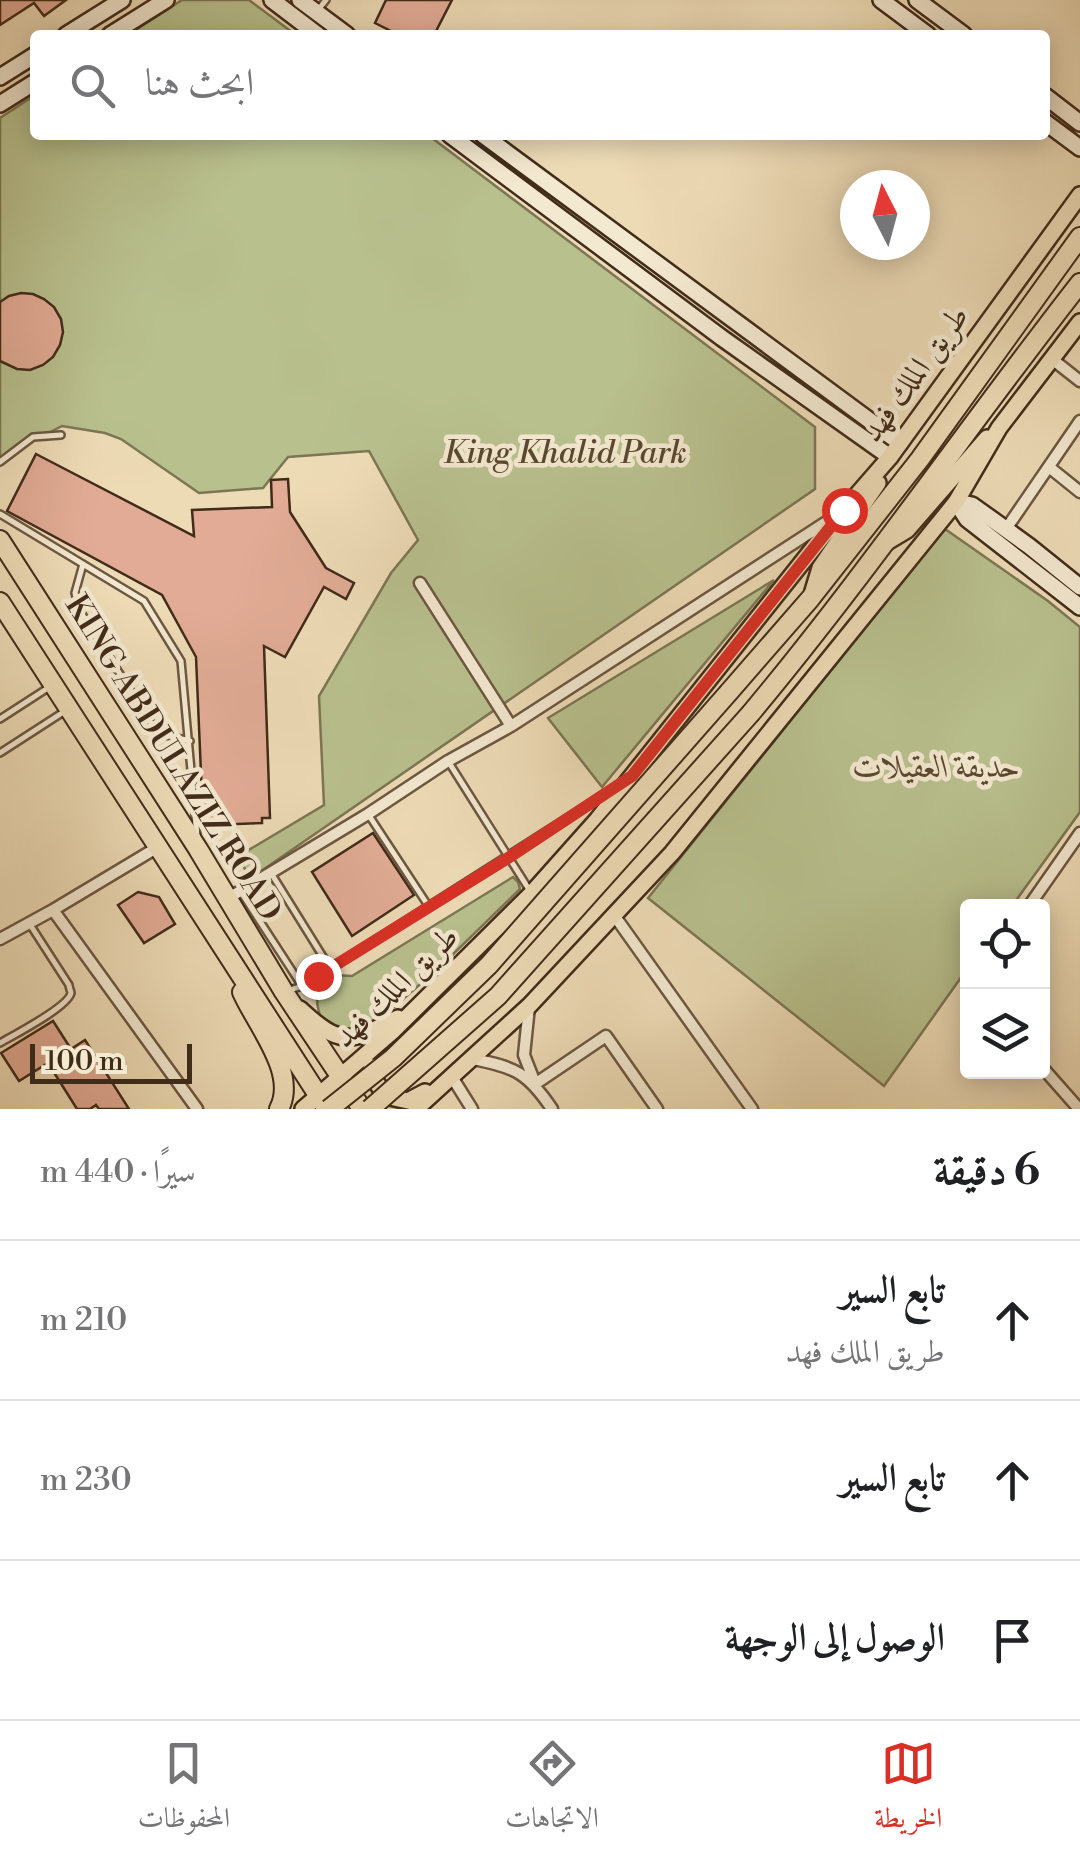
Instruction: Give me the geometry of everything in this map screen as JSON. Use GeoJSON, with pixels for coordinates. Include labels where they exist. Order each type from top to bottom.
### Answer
{"type":"FeatureCollection","features":[{"type":"Feature","properties":{"kind":"highway"},"geometry":{"type":"LineString","coordinates":[[325,1105],[393,1058],[489,966],[810,599],[920,459],[1080,237]]}},
{"type":"Feature","properties":{"kind":"highway"},"geometry":{"type":"LineString","coordinates":[[370,1109],[498,996],[751,713],[886,542],[1080,283]]}},
{"type":"Feature","properties":{"kind":"highway","name":"KING ABDULAZIZ ROAD"},"geometry":{"type":"LineString","coordinates":[[0,540],[198,850],[233,894],[340,1079],[362,1109]]}},
{"type":"Feature","properties":{"kind":"highway","name":"KING ABDULAZIZ ROAD"},"geometry":{"type":"LineString","coordinates":[[0,602],[325,1105]]}},
{"type":"Feature","properties":{"kind":"highway"},"geometry":{"type":"LineString","coordinates":[[217,937],[281,1066],[286,1088],[279,1109]]}},
{"type":"Feature","properties":{"kind":"main road","name":"طريق الملك فهد"},"geometry":{"type":"LineString","coordinates":[[303,1109],[325,1105],[340,1079],[532,894],[597,820],[890,457],[1080,195]]}},
{"type":"Feature","properties":{"kind":"main road"},"geometry":{"type":"LineString","coordinates":[[1056,228],[1080,208]]}},
{"type":"Feature","properties":{"kind":"main road"},"geometry":{"type":"LineString","coordinates":[[416,1109],[529,1006],[672,853],[956,502],[998,428],[1080,322]]}},
{"type":"Feature","properties":{"kind":"main road"},"geometry":{"type":"LineString","coordinates":[[886,542],[906,530],[980,443],[998,428]]}},
{"type":"Feature","properties":{"kind":"main road"},"geometry":{"type":"LineString","coordinates":[[810,599],[820,568],[880,481],[890,457]]}},
{"type":"Feature","properties":{"kind":"main road"},"geometry":{"type":"LineString","coordinates":[[291,991],[311,1019],[331,1034],[348,1040],[414,1010]]}},
{"type":"Feature","properties":{"kind":"main road"},"geometry":{"type":"LineString","coordinates":[[394,1030],[374,1054],[370,1072],[385,1096],[408,1102],[452,1077]]}},
{"type":"Feature","properties":{"kind":"main road"},"geometry":{"type":"LineString","coordinates":[[426,1109],[452,1077]]}},
{"type":"Feature","properties":{"kind":"street"},"geometry":{"type":"LineString","coordinates":[[74,30],[122,0]]}},
{"type":"Feature","properties":{"kind":"street"},"geometry":{"type":"LineString","coordinates":[[118,30],[166,0]]}},
{"type":"Feature","properties":{"kind":"street"},"geometry":{"type":"LineString","coordinates":[[272,0],[311,30]]}},
{"type":"Feature","properties":{"kind":"street"},"geometry":{"type":"LineString","coordinates":[[300,0],[321,6],[343,30]]}},
{"type":"Feature","properties":{"kind":"street"},"geometry":{"type":"LineString","coordinates":[[881,0],[921,30]]}},
{"type":"Feature","properties":{"kind":"street"},"geometry":{"type":"LineString","coordinates":[[917,0],[957,30]]}},
{"type":"Feature","properties":{"kind":"street"},"geometry":{"type":"LineString","coordinates":[[0,77],[30,58]]}},
{"type":"Feature","properties":{"kind":"street"},"geometry":{"type":"LineString","coordinates":[[0,104],[30,85]]}},
{"type":"Feature","properties":{"kind":"street"},"geometry":{"type":"LineString","coordinates":[[1050,100],[1080,123]]}},
{"type":"Feature","properties":{"kind":"street"},"geometry":{"type":"LineString","coordinates":[[1050,126],[1080,148]]}},
{"type":"Feature","properties":{"kind":"street"},"geometry":{"type":"LineString","coordinates":[[457,140],[722,338],[890,457]]}},
{"type":"Feature","properties":{"kind":"street"},"geometry":{"type":"LineString","coordinates":[[490,140],[900,442]]}},
{"type":"Feature","properties":{"kind":"street"},"geometry":{"type":"LineString","coordinates":[[1052,359],[1080,381]]}},
{"type":"Feature","properties":{"kind":"street"},"geometry":{"type":"LineString","coordinates":[[1006,529],[1080,421]]}},
{"type":"Feature","properties":{"kind":"street"},"geometry":{"type":"LineString","coordinates":[[1048,467],[1080,492]]}},
{"type":"Feature","properties":{"kind":"street"},"geometry":{"type":"LineString","coordinates":[[956,502],[972,505],[1080,587]]}},
{"type":"Feature","properties":{"kind":"street"},"geometry":{"type":"LineString","coordinates":[[956,502],[967,519],[1080,607]]}},
{"type":"Feature","properties":{"kind":"street"},"geometry":{"type":"LineString","coordinates":[[233,894],[511,726],[844,510]]}},
{"type":"Feature","properties":{"kind":"street"},"geometry":{"type":"LineString","coordinates":[[420,584],[511,726]]}},
{"type":"Feature","properties":{"kind":"street"},"geometry":{"type":"LineString","coordinates":[[1034,899],[1080,833]]}},
{"type":"Feature","properties":{"kind":"street"},"geometry":{"type":"LineString","coordinates":[[0,939],[158,847]]}},
{"type":"Feature","properties":{"kind":"street"},"geometry":{"type":"LineString","coordinates":[[53,910],[194,1109]]}},
{"type":"Feature","properties":{"kind":"street"},"geometry":{"type":"LineString","coordinates":[[614,915],[752,1109]]}},
{"type":"Feature","properties":{"kind":"street"},"geometry":{"type":"LineString","coordinates":[[529,1006],[524,1054],[552,1109]]}},
{"type":"Feature","properties":{"kind":"street"},"geometry":{"type":"LineString","coordinates":[[536,1084],[606,1036],[657,1109]]}},
{"type":"Feature","properties":{"kind":"street"},"geometry":{"type":"LineString","coordinates":[[474,1058],[507,1066],[536,1084]]}},
{"type":"Feature","properties":{"kind":"street"},"geometry":{"type":"LineString","coordinates":[[1050,1076],[1079,1109]]}},
{"type":"Feature","properties":{"kind":"street"},"geometry":{"type":"LineString","coordinates":[[452,1077],[472,1109]]}},
{"type":"Feature","properties":{"kind":"lane"},"geometry":{"type":"LineString","coordinates":[[0,462],[34,437],[62,435]]}},
{"type":"Feature","properties":{"kind":"lane"},"geometry":{"type":"LineString","coordinates":[[0,514],[144,602],[182,661],[198,850]]}},
{"type":"Feature","properties":{"kind":"lane"},"geometry":{"type":"LineString","coordinates":[[83,563],[75,593],[80,611],[151,724],[161,734],[190,742]]}},
{"type":"Feature","properties":{"kind":"lane"},"geometry":{"type":"LineString","coordinates":[[0,719],[54,685]]}},
{"type":"Feature","properties":{"kind":"lane"},"geometry":{"type":"LineString","coordinates":[[0,753],[69,708]]}},
{"type":"Feature","properties":{"kind":"lane"},"geometry":{"type":"LineString","coordinates":[[448,761],[532,894]]}},
{"type":"Feature","properties":{"kind":"lane"},"geometry":{"type":"LineString","coordinates":[[291,991],[508,858],[632,776]]}},
{"type":"Feature","properties":{"kind":"lane"},"geometry":{"type":"LineString","coordinates":[[368,814],[428,907]]}},
{"type":"Feature","properties":{"kind":"lane"},"geometry":{"type":"LineString","coordinates":[[270,872],[330,968]]}},
{"type":"Feature","properties":{"kind":"lane"},"geometry":{"type":"LineString","coordinates":[[0,1043],[60,1007],[71,992],[29,923]]}},
{"type":"Feature","properties":{"kind":"green space"},"geometry":{"type":"Polygon","coordinates":[[[182,0],[249,0],[289,30],[136,30],[182,0]]]}},
{"type":"Feature","properties":{"kind":"green space","name":"King Khalid Park"},"geometry":{"type":"Polygon","coordinates":[[[30,98],[30,140],[435,140],[815,427],[815,489],[251,878],[237,857],[324,805],[319,696],[391,573],[418,540],[369,451],[288,457],[263,488],[199,493],[121,439],[105,433],[62,426],[0,458],[0,118],[30,98]]]}},
{"type":"Feature","properties":{"kind":"green space","name":"حديقة العقيلات"},"geometry":{"type":"Polygon","coordinates":[[[945,529],[1080,627],[1080,812],[1017,899],[960,899],[960,979],[884,1086],[648,898],[945,529]]]}},
{"type":"Feature","properties":{"kind":"green space"},"geometry":{"type":"Polygon","coordinates":[[[774,580],[602,787],[548,718],[774,580]]]}},
{"type":"Feature","properties":{"kind":"green space"},"geometry":{"type":"Polygon","coordinates":[[[513,877],[520,889],[363,1034],[347,1036],[321,1019],[317,991],[325,980],[352,976],[513,877]]]}},
{"type":"Feature","properties":{"kind":"building"},"geometry":{"type":"Polygon","coordinates":[[[0,0],[66,0],[44,16],[34,3],[0,25],[0,0]]]}},
{"type":"Feature","properties":{"kind":"building"},"geometry":{"type":"Polygon","coordinates":[[[386,0],[452,0],[437,30],[389,30],[375,23],[386,0]]]}},
{"type":"Feature","properties":{"kind":"building"},"geometry":{"type":"Polygon","coordinates":[[[21,293],[33,294],[54,307],[63,332],[53,357],[30,370],[0,361],[0,302],[21,293]]]}},
{"type":"Feature","properties":{"kind":"building"},"geometry":{"type":"Polygon","coordinates":[[[36,454],[194,536],[192,510],[272,507],[271,480],[288,479],[290,512],[326,568],[354,583],[346,599],[324,587],[285,657],[264,646],[270,818],[262,818],[262,823],[213,825],[213,820],[203,820],[196,657],[162,595],[7,511],[36,454]]]}},
{"type":"Feature","properties":{"kind":"building"},"geometry":{"type":"Polygon","coordinates":[[[373,833],[414,895],[352,936],[312,872],[373,833]]]}},
{"type":"Feature","properties":{"kind":"building"},"geometry":{"type":"Polygon","coordinates":[[[138,892],[159,897],[175,924],[144,943],[118,905],[138,892]]]}},
{"type":"Feature","properties":{"kind":"building"},"geometry":{"type":"Polygon","coordinates":[[[53,1021],[71,1049],[85,1040],[129,1109],[99,1109],[96,1105],[77,1109],[48,1063],[19,1081],[1,1053],[53,1021]]]}},
{"type":"Feature","properties":{"kind":"route"},"geometry":{"type":"LineString","coordinates":[[318,976],[632,776],[844,510]]}}]}
